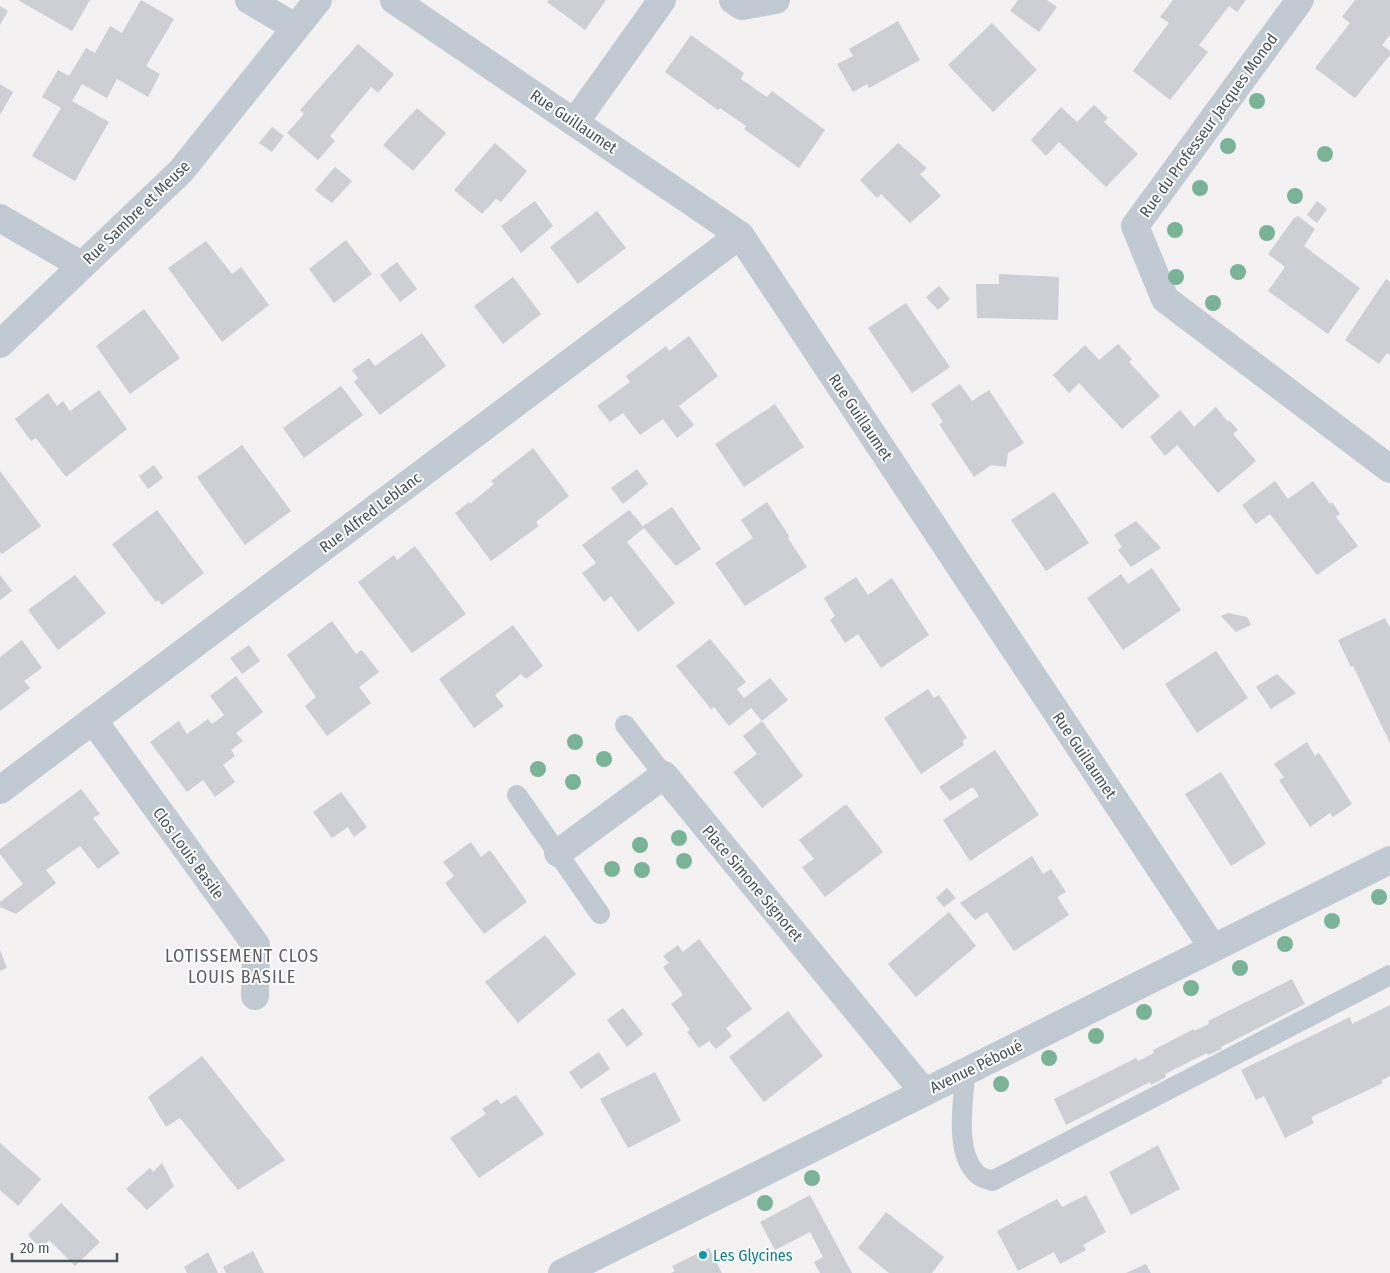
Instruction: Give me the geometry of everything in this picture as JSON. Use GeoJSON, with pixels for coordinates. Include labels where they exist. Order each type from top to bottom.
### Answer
{"type":"FeatureCollection","features":[{"type":"Feature","properties":{"kind":"street"},"geometry":{"type":"LineString","coordinates":[[248,0],[295,27]]}},
{"type":"Feature","properties":{"kind":"street","name":"Rue Sambre et Meuse"},"geometry":{"type":"LineString","coordinates":[[0,344],[181,171],[318,0]]}},
{"type":"Feature","properties":{"kind":"street","name":"Rue Guillaumet"},"geometry":{"type":"LineString","coordinates":[[394,0],[740,235],[1213,948]]}},
{"type":"Feature","properties":{"kind":"street"},"geometry":{"type":"LineString","coordinates":[[575,122],[662,0]]}},
{"type":"Feature","properties":{"kind":"street"},"geometry":{"type":"LineString","coordinates":[[733,0],[742,6],[776,0]]}},
{"type":"Feature","properties":{"kind":"street","name":"Rue du Professeur Jacques Monod"},"geometry":{"type":"LineString","coordinates":[[1300,0],[1135,226],[1165,299],[1390,469]]}},
{"type":"Feature","properties":{"kind":"street"},"geometry":{"type":"LineString","coordinates":[[0,218],[82,265]]}},
{"type":"Feature","properties":{"kind":"street","name":"Rue Alfred Leblanc"},"geometry":{"type":"LineString","coordinates":[[0,790],[740,235]]}},
{"type":"Feature","properties":{"kind":"street","name":"Clos Louis Basile"},"geometry":{"type":"LineString","coordinates":[[92,720],[256,945],[255,996]]}},
{"type":"Feature","properties":{"kind":"street"},"geometry":{"type":"LineString","coordinates":[[558,853],[664,775]]}},
{"type":"Feature","properties":{"kind":"street","name":"Place Simone Signoret"},"geometry":{"type":"LineString","coordinates":[[664,775],[924,1092]]}},
{"type":"Feature","properties":{"kind":"street","name":"Avenue Péboué"},"geometry":{"type":"LineString","coordinates":[[562,1273],[1390,860]]}},
{"type":"Feature","properties":{"kind":"lane"},"geometry":{"type":"LineString","coordinates":[[625,725],[664,775]]}},
{"type":"Feature","properties":{"kind":"lane"},"geometry":{"type":"LineString","coordinates":[[517,795],[600,914]]}},
{"type":"Feature","properties":{"kind":"lane"},"geometry":{"type":"LineString","coordinates":[[965,1072],[962,1144],[970,1166],[979,1176],[992,1181],[1390,974]]}},
{"type":"Feature","properties":{"kind":"building"},"geometry":{"type":"Polygon","coordinates":[[[18,0],[90,0],[72,31],[18,0]]]}},
{"type":"Feature","properties":{"kind":"building"},"geometry":{"type":"Polygon","coordinates":[[[141,0],[174,19],[146,66],[160,74],[148,97],[117,79],[107,98],[82,84],[72,101],[109,122],[75,181],[32,156],[61,108],[42,97],[58,70],[69,76],[86,48],[95,53],[110,26],[122,33],[141,0]]]}},
{"type":"Feature","properties":{"kind":"building"},"geometry":{"type":"Polygon","coordinates":[[[549,0],[606,0],[585,30],[547,2],[549,0]]]}},
{"type":"Feature","properties":{"kind":"building"},"geometry":{"type":"Polygon","coordinates":[[[1018,0],[1047,0],[1057,7],[1039,32],[1010,11],[1018,0]]]}},
{"type":"Feature","properties":{"kind":"building"},"geometry":{"type":"Polygon","coordinates":[[[1173,0],[1246,0],[1237,12],[1229,6],[1199,45],[1208,52],[1170,100],[1133,71],[1169,23],[1160,17],[1173,0]]]}},
{"type":"Feature","properties":{"kind":"building"},"geometry":{"type":"Polygon","coordinates":[[[1355,0],[1390,0],[1390,35],[1382,45],[1390,51],[1390,55],[1355,98],[1315,68],[1350,23],[1342,17],[1355,0]]]}},
{"type":"Feature","properties":{"kind":"building"},"geometry":{"type":"Polygon","coordinates":[[[0,6],[8,11],[0,25],[0,6]]]}},
{"type":"Feature","properties":{"kind":"building"},"geometry":{"type":"Polygon","coordinates":[[[898,21],[920,60],[869,88],[867,84],[853,92],[837,64],[853,56],[849,49],[898,21]]]}},
{"type":"Feature","properties":{"kind":"building"},"geometry":{"type":"Polygon","coordinates":[[[992,23],[1037,70],[993,112],[948,65],[992,23]]]}},
{"type":"Feature","properties":{"kind":"building"},"geometry":{"type":"Polygon","coordinates":[[[691,35],[744,73],[741,79],[767,97],[772,91],[825,130],[799,168],[744,129],[746,126],[720,108],[718,110],[665,72],[691,35]]]}},
{"type":"Feature","properties":{"kind":"building"},"geometry":{"type":"Polygon","coordinates":[[[358,44],[394,74],[378,93],[371,87],[330,136],[335,141],[318,160],[287,133],[304,114],[300,110],[358,44]]]}},
{"type":"Feature","properties":{"kind":"building"},"geometry":{"type":"Polygon","coordinates":[[[0,84],[13,92],[0,115],[0,84]]]}},
{"type":"Feature","properties":{"kind":"building"},"geometry":{"type":"Polygon","coordinates":[[[1094,105],[1108,118],[1104,122],[1138,154],[1106,187],[1059,142],[1046,156],[1031,140],[1061,107],[1077,122],[1094,105]]]}},
{"type":"Feature","properties":{"kind":"building"},"geometry":{"type":"Polygon","coordinates":[[[417,108],[446,133],[413,171],[383,145],[417,108]]]}},
{"type":"Feature","properties":{"kind":"building"},"geometry":{"type":"Polygon","coordinates":[[[272,127],[284,136],[272,152],[259,143],[272,127]]]}},
{"type":"Feature","properties":{"kind":"building"},"geometry":{"type":"Polygon","coordinates":[[[495,143],[527,171],[501,202],[496,199],[482,214],[454,190],[495,143]]]}},
{"type":"Feature","properties":{"kind":"building"},"geometry":{"type":"Polygon","coordinates":[[[898,143],[927,168],[920,174],[941,196],[910,223],[881,194],[877,198],[860,180],[898,143]]]}},
{"type":"Feature","properties":{"kind":"building"},"geometry":{"type":"Polygon","coordinates":[[[335,167],[352,181],[332,203],[315,190],[335,167]]]}},
{"type":"Feature","properties":{"kind":"building"},"geometry":{"type":"Polygon","coordinates":[[[535,201],[553,226],[521,253],[501,226],[535,201]]]}},
{"type":"Feature","properties":{"kind":"building"},"geometry":{"type":"Polygon","coordinates":[[[1317,201],[1327,209],[1317,223],[1307,215],[1317,201]]]}},
{"type":"Feature","properties":{"kind":"building"},"geometry":{"type":"Polygon","coordinates":[[[597,211],[626,248],[578,284],[550,247],[597,211]]]}},
{"type":"Feature","properties":{"kind":"building"},"geometry":{"type":"Polygon","coordinates":[[[1298,216],[1315,229],[1304,246],[1360,288],[1328,334],[1268,291],[1285,267],[1268,254],[1294,218],[1298,216]]]}},
{"type":"Feature","properties":{"kind":"building"},"geometry":{"type":"Polygon","coordinates":[[[346,240],[372,274],[334,303],[309,269],[346,240]]]}},
{"type":"Feature","properties":{"kind":"building"},"geometry":{"type":"Polygon","coordinates":[[[206,241],[232,274],[241,267],[269,305],[222,342],[168,268],[206,241]]]}},
{"type":"Feature","properties":{"kind":"building"},"geometry":{"type":"Polygon","coordinates":[[[397,262],[417,289],[400,302],[380,275],[397,262]]]}},
{"type":"Feature","properties":{"kind":"building"},"geometry":{"type":"Polygon","coordinates":[[[999,274],[1059,277],[1058,320],[977,318],[976,284],[999,284],[999,274]]]}},
{"type":"Feature","properties":{"kind":"building"},"geometry":{"type":"Polygon","coordinates":[[[513,277],[541,314],[503,344],[474,306],[513,277]]]}},
{"type":"Feature","properties":{"kind":"building"},"geometry":{"type":"Polygon","coordinates":[[[1386,279],[1390,282],[1390,355],[1387,353],[1379,364],[1345,340],[1386,279]]]}},
{"type":"Feature","properties":{"kind":"building"},"geometry":{"type":"Polygon","coordinates":[[[939,286],[950,299],[938,310],[926,297],[939,286]]]}},
{"type":"Feature","properties":{"kind":"building"},"geometry":{"type":"Polygon","coordinates":[[[906,303],[950,367],[912,393],[868,328],[906,303]]]}},
{"type":"Feature","properties":{"kind":"building"},"geometry":{"type":"Polygon","coordinates":[[[144,309],[180,358],[130,394],[96,346],[144,309]]]}},
{"type":"Feature","properties":{"kind":"building"},"geometry":{"type":"Polygon","coordinates":[[[422,333],[446,366],[380,415],[354,382],[358,378],[352,370],[369,358],[375,366],[422,333]]]}},
{"type":"Feature","properties":{"kind":"building"},"geometry":{"type":"Polygon","coordinates":[[[689,336],[718,376],[679,406],[694,425],[677,438],[663,419],[640,435],[623,413],[610,422],[597,406],[630,382],[626,376],[666,346],[669,351],[689,336]]]}},
{"type":"Feature","properties":{"kind":"building"},"geometry":{"type":"Polygon","coordinates":[[[1118,344],[1132,359],[1129,362],[1160,396],[1122,429],[1079,383],[1069,393],[1053,375],[1085,345],[1099,360],[1118,344]]]}},
{"type":"Feature","properties":{"kind":"building"},"geometry":{"type":"Polygon","coordinates":[[[960,384],[972,401],[989,390],[1024,443],[1008,453],[1006,467],[991,465],[974,477],[939,424],[943,422],[931,404],[960,384]]]}},
{"type":"Feature","properties":{"kind":"building"},"geometry":{"type":"Polygon","coordinates":[[[341,386],[363,415],[304,458],[283,428],[341,386]]]}},
{"type":"Feature","properties":{"kind":"building"},"geometry":{"type":"Polygon","coordinates":[[[99,390],[127,429],[66,477],[36,438],[31,441],[15,419],[48,393],[57,406],[63,401],[70,411],[99,390]]]}},
{"type":"Feature","properties":{"kind":"building"},"geometry":{"type":"Polygon","coordinates":[[[775,404],[804,447],[744,487],[715,444],[775,404]]]}},
{"type":"Feature","properties":{"kind":"building"},"geometry":{"type":"Polygon","coordinates":[[[1216,407],[1228,422],[1229,420],[1238,430],[1233,434],[1256,461],[1218,493],[1177,445],[1165,456],[1150,437],[1180,410],[1194,427],[1216,407]]]}},
{"type":"Feature","properties":{"kind":"building"},"geometry":{"type":"Polygon","coordinates":[[[242,445],[291,511],[245,545],[197,477],[242,445]]]}},
{"type":"Feature","properties":{"kind":"building"},"geometry":{"type":"Polygon","coordinates":[[[533,448],[569,496],[536,522],[539,526],[491,561],[455,513],[469,502],[470,504],[494,484],[491,481],[533,448]]]}},
{"type":"Feature","properties":{"kind":"building"},"geometry":{"type":"Polygon","coordinates":[[[154,465],[163,478],[148,489],[139,476],[154,465]]]}},
{"type":"Feature","properties":{"kind":"building"},"geometry":{"type":"Polygon","coordinates":[[[637,469],[648,484],[623,504],[611,488],[637,469]]]}},
{"type":"Feature","properties":{"kind":"building"},"geometry":{"type":"Polygon","coordinates":[[[0,471],[41,526],[2,554],[0,552],[0,471]]]}},
{"type":"Feature","properties":{"kind":"building"},"geometry":{"type":"Polygon","coordinates":[[[1275,481],[1288,499],[1313,481],[1330,504],[1332,502],[1340,514],[1336,517],[1358,546],[1317,575],[1270,514],[1256,524],[1242,505],[1275,481]]]}},
{"type":"Feature","properties":{"kind":"building"},"geometry":{"type":"Polygon","coordinates":[[[1054,492],[1089,543],[1046,571],[1011,520],[1054,492]]]}},
{"type":"Feature","properties":{"kind":"building"},"geometry":{"type":"Polygon","coordinates":[[[767,502],[807,567],[745,606],[715,563],[753,538],[741,520],[767,502]]]}},
{"type":"Feature","properties":{"kind":"building"},"geometry":{"type":"Polygon","coordinates":[[[672,507],[701,549],[676,566],[644,528],[627,542],[675,603],[638,632],[611,596],[604,602],[582,573],[596,563],[582,545],[629,510],[643,526],[672,507]]]}},
{"type":"Feature","properties":{"kind":"building"},"geometry":{"type":"Polygon","coordinates":[[[157,510],[204,573],[162,605],[158,600],[156,602],[112,544],[157,510]]]}},
{"type":"Feature","properties":{"kind":"building"},"geometry":{"type":"Polygon","coordinates":[[[1136,521],[1161,548],[1131,567],[1118,550],[1122,547],[1114,535],[1136,521]]]}},
{"type":"Feature","properties":{"kind":"building"},"geometry":{"type":"Polygon","coordinates":[[[415,546],[466,614],[412,653],[358,582],[394,555],[397,560],[415,546]]]}},
{"type":"Feature","properties":{"kind":"building"},"geometry":{"type":"Polygon","coordinates":[[[1152,568],[1181,610],[1123,650],[1087,598],[1121,574],[1128,584],[1152,568]]]}},
{"type":"Feature","properties":{"kind":"building"},"geometry":{"type":"Polygon","coordinates":[[[0,575],[12,591],[0,600],[0,575]]]}},
{"type":"Feature","properties":{"kind":"building"},"geometry":{"type":"Polygon","coordinates":[[[75,575],[106,613],[58,650],[28,610],[75,575]]]}},
{"type":"Feature","properties":{"kind":"building"},"geometry":{"type":"Polygon","coordinates":[[[856,577],[868,595],[892,578],[929,635],[881,668],[858,634],[845,643],[830,620],[835,616],[824,598],[856,577]]]}},
{"type":"Feature","properties":{"kind":"building"},"geometry":{"type":"Polygon","coordinates":[[[1228,613],[1247,617],[1251,625],[1236,632],[1221,616],[1228,613]]]}},
{"type":"Feature","properties":{"kind":"building"},"geometry":{"type":"Polygon","coordinates":[[[1385,618],[1390,628],[1390,743],[1353,666],[1351,667],[1338,640],[1385,618]]]}},
{"type":"Feature","properties":{"kind":"building"},"geometry":{"type":"Polygon","coordinates":[[[332,621],[356,654],[362,650],[379,672],[359,687],[371,703],[327,736],[305,706],[316,697],[287,655],[332,621]]]}},
{"type":"Feature","properties":{"kind":"building"},"geometry":{"type":"Polygon","coordinates":[[[513,625],[543,666],[526,679],[521,674],[495,695],[504,706],[474,728],[439,679],[513,625]]]}},
{"type":"Feature","properties":{"kind":"building"},"geometry":{"type":"Polygon","coordinates":[[[710,639],[746,682],[737,689],[744,698],[770,678],[788,700],[762,721],[751,708],[729,726],[714,707],[711,709],[676,666],[710,639]]]}},
{"type":"Feature","properties":{"kind":"building"},"geometry":{"type":"Polygon","coordinates":[[[22,640],[42,668],[24,681],[30,688],[0,711],[0,657],[22,640]]]}},
{"type":"Feature","properties":{"kind":"building"},"geometry":{"type":"Polygon","coordinates":[[[249,645],[260,661],[242,674],[230,658],[249,645]]]}},
{"type":"Feature","properties":{"kind":"building"},"geometry":{"type":"Polygon","coordinates":[[[1216,651],[1248,698],[1197,733],[1165,684],[1216,651]]]}},
{"type":"Feature","properties":{"kind":"building"},"geometry":{"type":"Polygon","coordinates":[[[1277,674],[1296,693],[1271,709],[1256,687],[1277,674]]]}},
{"type":"Feature","properties":{"kind":"building"},"geometry":{"type":"Polygon","coordinates":[[[236,676],[263,712],[236,733],[243,741],[231,750],[235,756],[223,765],[235,782],[215,797],[203,780],[187,792],[150,742],[179,721],[187,734],[208,719],[212,724],[224,715],[210,696],[236,676]]]}},
{"type":"Feature","properties":{"kind":"building"},"geometry":{"type":"Polygon","coordinates":[[[928,689],[934,698],[939,695],[967,738],[962,741],[964,745],[921,774],[884,718],[928,689]]]}},
{"type":"Feature","properties":{"kind":"building"},"geometry":{"type":"Polygon","coordinates":[[[762,721],[803,776],[762,808],[733,772],[757,754],[743,736],[762,721]]]}},
{"type":"Feature","properties":{"kind":"building"},"geometry":{"type":"Polygon","coordinates":[[[1307,742],[1315,756],[1319,753],[1352,804],[1333,817],[1330,813],[1310,827],[1279,780],[1284,777],[1274,764],[1307,742]]]}},
{"type":"Feature","properties":{"kind":"building"},"geometry":{"type":"Polygon","coordinates":[[[995,750],[1039,815],[970,861],[943,820],[979,796],[973,787],[950,801],[939,787],[995,750]]]}},
{"type":"Feature","properties":{"kind":"building"},"geometry":{"type":"Polygon","coordinates":[[[1221,772],[1266,844],[1231,866],[1185,794],[1221,772]]]}},
{"type":"Feature","properties":{"kind":"building"},"geometry":{"type":"Polygon","coordinates":[[[81,789],[100,814],[93,818],[120,853],[98,869],[80,846],[46,870],[56,883],[16,914],[0,907],[0,902],[23,884],[0,854],[0,849],[81,789]]]}},
{"type":"Feature","properties":{"kind":"building"},"geometry":{"type":"Polygon","coordinates":[[[341,792],[367,827],[354,837],[348,827],[332,838],[313,812],[341,792]]]}},
{"type":"Feature","properties":{"kind":"building"},"geometry":{"type":"Polygon","coordinates":[[[846,804],[883,852],[825,897],[802,867],[814,859],[799,840],[846,804]]]}},
{"type":"Feature","properties":{"kind":"building"},"geometry":{"type":"Polygon","coordinates":[[[471,842],[481,857],[490,850],[527,902],[484,934],[445,883],[454,876],[443,862],[471,842]]]}},
{"type":"Feature","properties":{"kind":"building"},"geometry":{"type":"Polygon","coordinates":[[[1032,856],[1043,874],[1051,869],[1066,892],[1057,897],[1069,915],[1014,951],[987,912],[975,920],[960,903],[1032,856]]]}},
{"type":"Feature","properties":{"kind":"building"},"geometry":{"type":"Polygon","coordinates":[[[947,888],[956,898],[944,907],[936,898],[947,888]]]}},
{"type":"Feature","properties":{"kind":"building"},"geometry":{"type":"Polygon","coordinates":[[[949,912],[976,946],[916,997],[888,964],[949,912]]]}},
{"type":"Feature","properties":{"kind":"building"},"geometry":{"type":"Polygon","coordinates":[[[545,935],[576,974],[518,1023],[485,982],[545,935]]]}},
{"type":"Feature","properties":{"kind":"building"},"geometry":{"type":"Polygon","coordinates":[[[699,939],[752,1009],[726,1028],[732,1036],[716,1049],[709,1041],[699,1048],[687,1032],[690,1030],[671,1004],[683,995],[663,967],[669,963],[663,956],[678,945],[683,952],[699,939]]]}},
{"type":"Feature","properties":{"kind":"building"},"geometry":{"type":"Polygon","coordinates":[[[0,950],[7,968],[0,971],[0,950]]]}},
{"type":"Feature","properties":{"kind":"building"},"geometry":{"type":"Polygon","coordinates":[[[1292,979],[1305,1004],[1221,1047],[1222,1049],[1208,1055],[1207,1053],[1165,1074],[1166,1077],[1151,1085],[1150,1082],[1066,1125],[1054,1099],[1136,1058],[1138,1061],[1154,1053],[1153,1050],[1194,1029],[1194,1031],[1209,1024],[1208,1021],[1292,979]]]}},
{"type":"Feature","properties":{"kind":"building"},"geometry":{"type":"Polygon","coordinates":[[[1390,1005],[1390,1076],[1381,1081],[1383,1083],[1311,1117],[1314,1123],[1285,1138],[1264,1096],[1256,1100],[1241,1070],[1350,1017],[1352,1024],[1390,1005]]]}},
{"type":"Feature","properties":{"kind":"building"},"geometry":{"type":"Polygon","coordinates":[[[623,1008],[643,1034],[627,1047],[607,1020],[623,1008]]]}},
{"type":"Feature","properties":{"kind":"building"},"geometry":{"type":"Polygon","coordinates":[[[788,1011],[823,1056],[764,1102],[729,1057],[788,1011]]]}},
{"type":"Feature","properties":{"kind":"building"},"geometry":{"type":"Polygon","coordinates":[[[599,1052],[610,1069],[581,1089],[569,1072],[599,1052]]]}},
{"type":"Feature","properties":{"kind":"building"},"geometry":{"type":"Polygon","coordinates":[[[202,1056],[285,1160],[238,1190],[180,1118],[166,1127],[148,1097],[202,1056]]]}},
{"type":"Feature","properties":{"kind":"building"},"geometry":{"type":"Polygon","coordinates":[[[655,1072],[681,1121],[628,1148],[600,1099],[655,1072]]]}},
{"type":"Feature","properties":{"kind":"building"},"geometry":{"type":"Polygon","coordinates":[[[516,1095],[544,1134],[479,1178],[450,1138],[486,1114],[482,1109],[497,1099],[501,1104],[516,1095]]]}},
{"type":"Feature","properties":{"kind":"building"},"geometry":{"type":"Polygon","coordinates":[[[0,1143],[41,1179],[18,1206],[0,1190],[0,1143]]]}},
{"type":"Feature","properties":{"kind":"building"},"geometry":{"type":"Polygon","coordinates":[[[1158,1145],[1180,1189],[1131,1215],[1109,1172],[1158,1145]]]}},
{"type":"Feature","properties":{"kind":"building"},"geometry":{"type":"Polygon","coordinates":[[[162,1163],[174,1186],[147,1210],[126,1189],[150,1168],[153,1172],[162,1163]]]}},
{"type":"Feature","properties":{"kind":"building"},"geometry":{"type":"Polygon","coordinates":[[[810,1195],[852,1273],[820,1273],[814,1262],[823,1257],[810,1232],[775,1250],[760,1222],[810,1195]]]}},
{"type":"Feature","properties":{"kind":"building"},"geometry":{"type":"Polygon","coordinates":[[[1086,1195],[1106,1232],[1083,1245],[1086,1250],[1060,1264],[1054,1252],[1018,1271],[997,1231],[1057,1199],[1062,1207],[1086,1195]]]}},
{"type":"Feature","properties":{"kind":"building"},"geometry":{"type":"Polygon","coordinates":[[[61,1203],[100,1242],[75,1266],[49,1240],[41,1249],[28,1235],[61,1203]]]}},
{"type":"Feature","properties":{"kind":"building"},"geometry":{"type":"Polygon","coordinates":[[[886,1212],[944,1257],[932,1273],[889,1273],[858,1248],[886,1212]]]}},
{"type":"Feature","properties":{"kind":"building","name":"Les Glycines"},"geometry":{"type":"Polygon","coordinates":[[[709,1248],[722,1273],[671,1273],[675,1271],[672,1266],[709,1248]]]}},
{"type":"Feature","properties":{"kind":"building"},"geometry":{"type":"Polygon","coordinates":[[[253,1251],[264,1273],[226,1273],[223,1267],[253,1251]]]}},
{"type":"Feature","properties":{"kind":"building"},"geometry":{"type":"Polygon","coordinates":[[[208,1252],[218,1273],[187,1273],[184,1267],[208,1252]]]}},
{"type":"Feature","properties":{"kind":"building"},"geometry":{"type":"Polygon","coordinates":[[[1146,1264],[1151,1273],[1126,1273],[1146,1264]]]}},
{"type":"Feature","properties":{"kind":"place","name":"Les Glycines"},"geometry":{"type":"Point","coordinates":[703,1255]}},
{"type":"Feature","properties":{"kind":"district","name":"LOTISSEMENT CLOS LOUIS BASILE"},"geometry":{"type":"Point","coordinates":[242,966]}}]}
